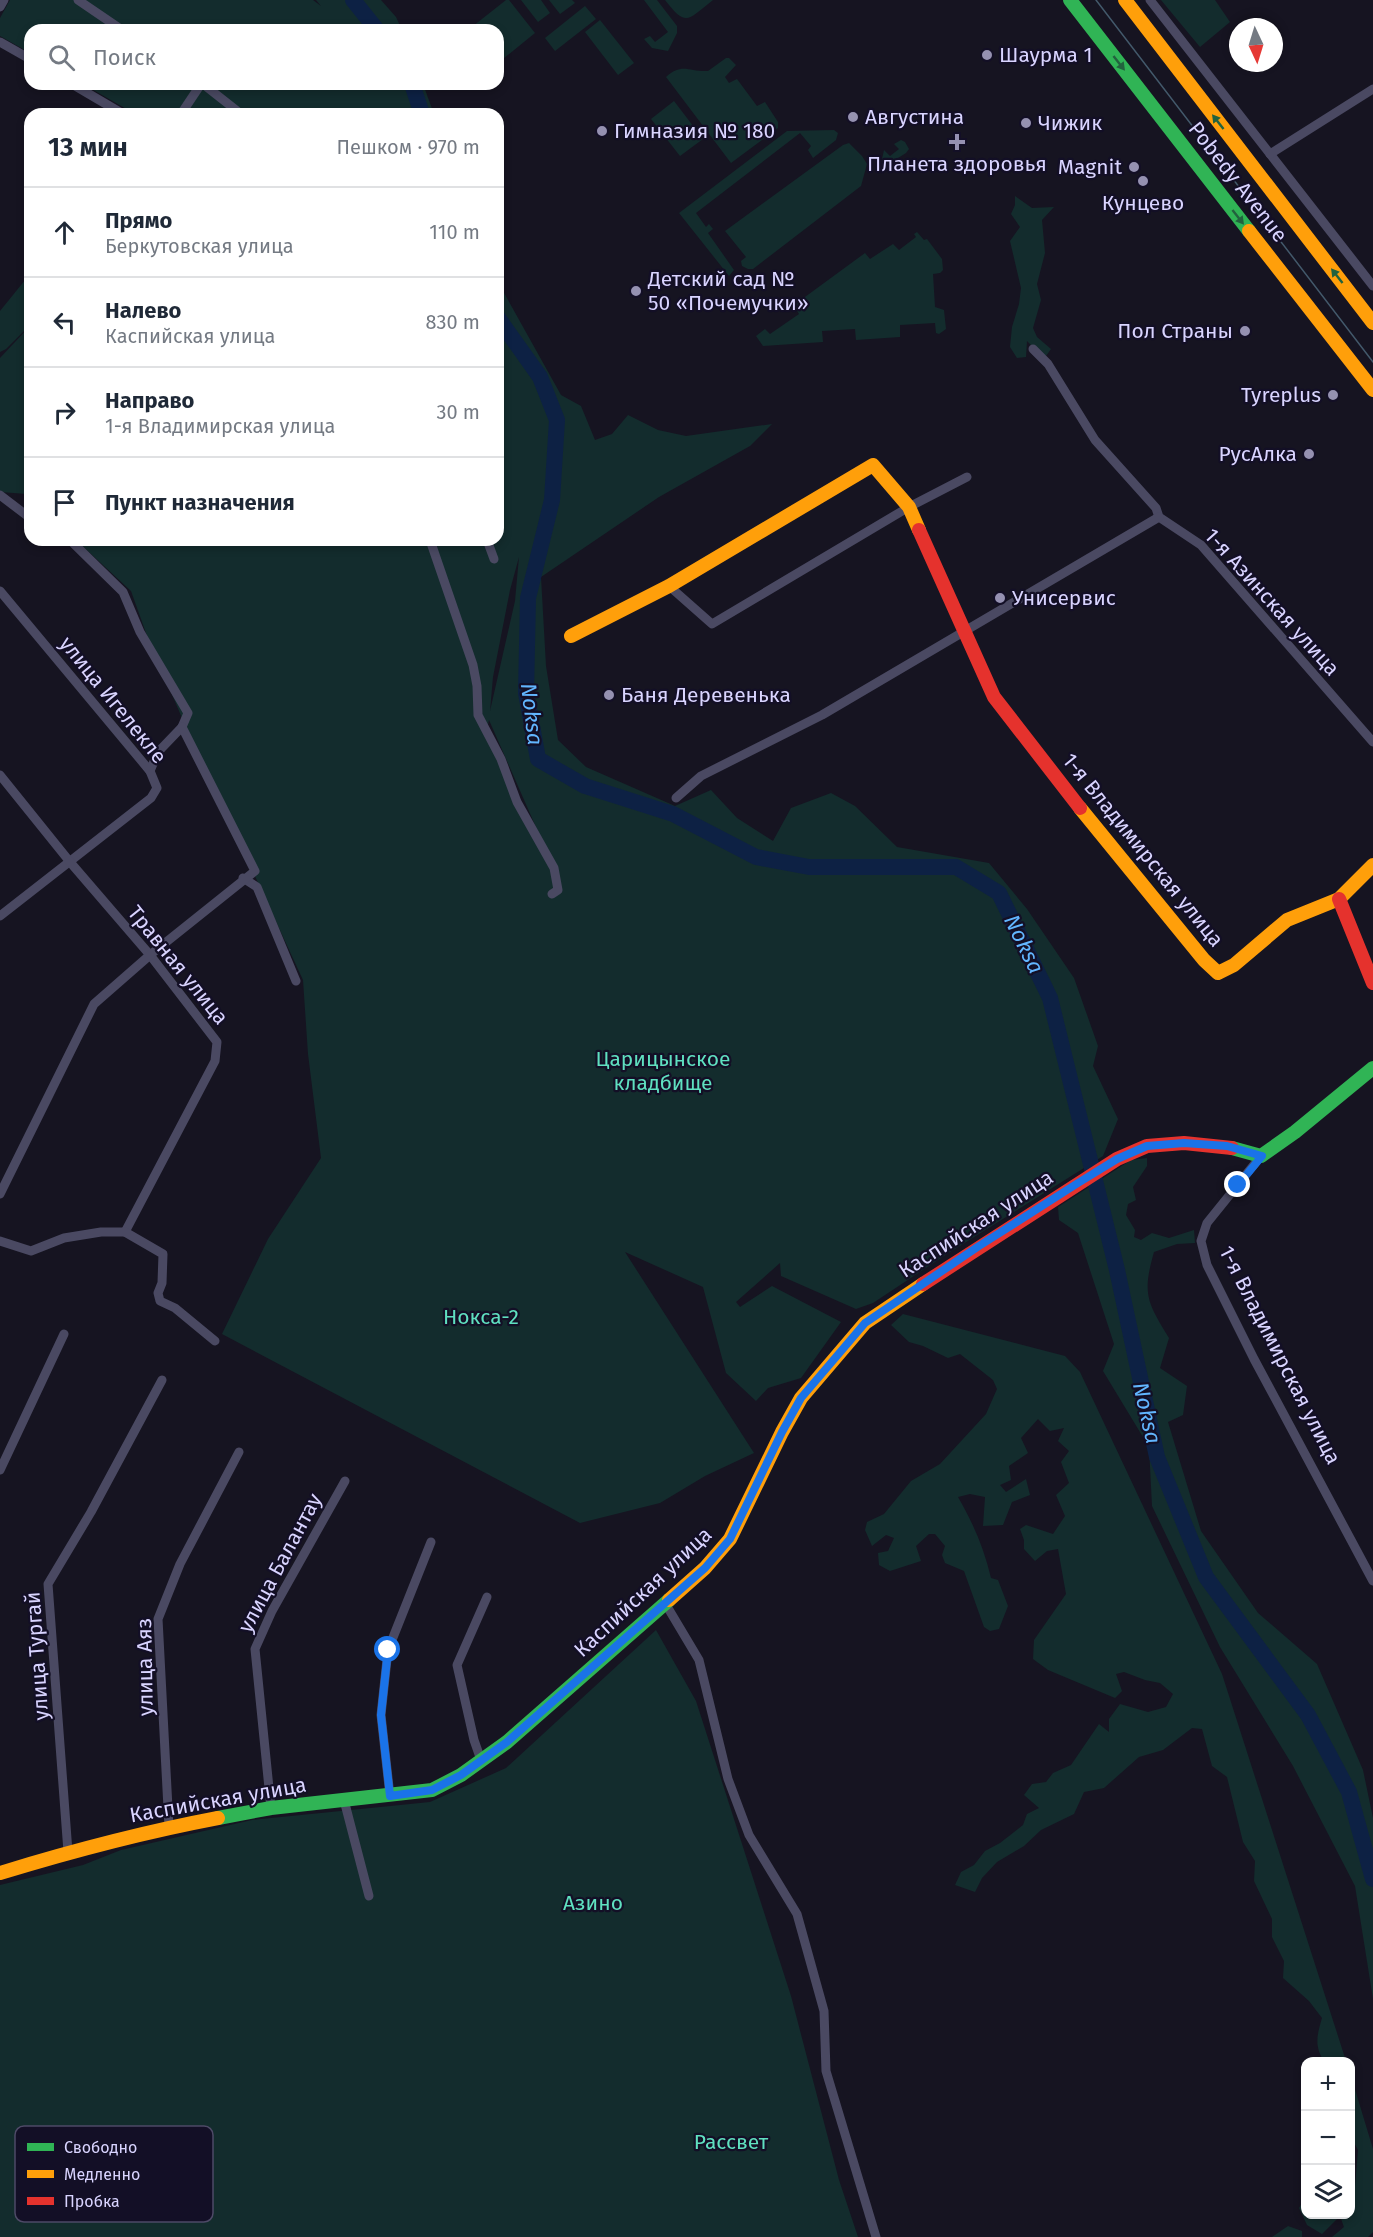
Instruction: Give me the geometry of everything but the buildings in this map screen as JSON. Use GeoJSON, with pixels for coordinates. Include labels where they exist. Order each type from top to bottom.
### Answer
{"type":"FeatureCollection","features":[{"type":"Feature","properties":{"kind":"street"},"geometry":{"type":"LineString","coordinates":[[0,7],[4,0]]}},
{"type":"Feature","properties":{"kind":"street"},"geometry":{"type":"LineString","coordinates":[[78,0],[113,24]]}},
{"type":"Feature","properties":{"kind":"street","name":"Pobedy Avenue"},"geometry":{"type":"LineString","coordinates":[[1070,0],[1373,390]]}},
{"type":"Feature","properties":{"kind":"street","name":"Pobedy Avenue"},"geometry":{"type":"LineString","coordinates":[[1125,0],[1373,323]]}},
{"type":"Feature","properties":{"kind":"street"},"geometry":{"type":"LineString","coordinates":[[1150,0],[1373,286]]}},
{"type":"Feature","properties":{"kind":"street"},"geometry":{"type":"LineString","coordinates":[[1151,34],[1167,22]]}},
{"type":"Feature","properties":{"kind":"street"},"geometry":{"type":"LineString","coordinates":[[0,42],[24,56]]}},
{"type":"Feature","properties":{"kind":"street"},"geometry":{"type":"LineString","coordinates":[[1270,154],[1373,89]]}},
{"type":"Feature","properties":{"kind":"street"},"geometry":{"type":"LineString","coordinates":[[82,90],[113,108]]}},
{"type":"Feature","properties":{"kind":"street"},"geometry":{"type":"LineString","coordinates":[[186,108],[198,90]]}},
{"type":"Feature","properties":{"kind":"street"},"geometry":{"type":"LineString","coordinates":[[210,90],[233,108]]}},
{"type":"Feature","properties":{"kind":"street","name":"1-я Азинская улица"},"geometry":{"type":"LineString","coordinates":[[1033,349],[1048,364],[1095,440],[1156,508],[1159,517],[1201,545],[1373,742]]}},
{"type":"Feature","properties":{"kind":"street"},"geometry":{"type":"LineString","coordinates":[[571,636],[669,586],[873,465],[909,507],[963,631]]}},
{"type":"Feature","properties":{"kind":"street"},"geometry":{"type":"LineString","coordinates":[[669,586],[712,624],[909,507],[967,477]]}},
{"type":"Feature","properties":{"kind":"street"},"geometry":{"type":"LineString","coordinates":[[0,495],[24,513]]}},
{"type":"Feature","properties":{"kind":"street"},"geometry":{"type":"LineString","coordinates":[[676,798],[701,776],[822,715],[1159,517]]}},
{"type":"Feature","properties":{"kind":"street"},"geometry":{"type":"LineString","coordinates":[[76,546],[123,592],[141,632],[188,713],[182,727],[158,752],[150,771]]}},
{"type":"Feature","properties":{"kind":"street"},"geometry":{"type":"LineString","coordinates":[[431,546],[473,664],[477,686],[478,715],[501,759],[517,802],[554,868],[558,890],[552,894]]}},
{"type":"Feature","properties":{"kind":"street"},"geometry":{"type":"LineString","coordinates":[[489,546],[494,559]]}},
{"type":"Feature","properties":{"kind":"street","name":"улица Игелекле"},"geometry":{"type":"LineString","coordinates":[[0,591],[150,771],[157,788],[150,798],[0,916]]}},
{"type":"Feature","properties":{"kind":"street","name":"1-я Владимирская улица"},"geometry":{"type":"LineString","coordinates":[[963,631],[994,697],[1106,841],[1204,960],[1218,973],[1234,964],[1287,920],[1339,898]]}},
{"type":"Feature","properties":{"kind":"street"},"geometry":{"type":"LineString","coordinates":[[0,1194],[94,1004],[243,878],[255,871],[182,727]]}},
{"type":"Feature","properties":{"kind":"street","name":"Травная улица"},"geometry":{"type":"LineString","coordinates":[[0,775],[70,862],[150,955],[217,1042],[215,1061],[125,1232]]}},
{"type":"Feature","properties":{"kind":"street"},"geometry":{"type":"LineString","coordinates":[[1373,865],[1339,898],[1373,983]]}},
{"type":"Feature","properties":{"kind":"street"},"geometry":{"type":"LineString","coordinates":[[243,878],[257,887],[296,981]]}},
{"type":"Feature","properties":{"kind":"street"},"geometry":{"type":"LineString","coordinates":[[1262,1156],[1373,1068]]}},
{"type":"Feature","properties":{"kind":"street","name":"Каспийская улица"},"geometry":{"type":"LineString","coordinates":[[0,1872],[68,1852],[169,1827],[271,1808],[432,1790],[461,1775],[507,1742],[705,1568],[730,1539],[801,1398],[865,1323],[1078,1183],[1117,1159],[1147,1146],[1184,1143],[1227,1146],[1262,1156]]}},
{"type":"Feature","properties":{"kind":"street","name":"1-я Владимирская улица"},"geometry":{"type":"LineString","coordinates":[[1262,1156],[1207,1223],[1201,1241],[1207,1265],[1254,1359],[1373,1581]]}},
{"type":"Feature","properties":{"kind":"street"},"geometry":{"type":"LineString","coordinates":[[0,1241],[32,1251],[64,1238],[101,1232],[125,1232],[163,1254],[162,1283],[158,1293],[160,1301],[175,1308],[216,1341]]}},
{"type":"Feature","properties":{"kind":"street"},"geometry":{"type":"LineString","coordinates":[[0,1470],[64,1334]]}},
{"type":"Feature","properties":{"kind":"street","name":"улица Тургай"},"geometry":{"type":"LineString","coordinates":[[68,1852],[48,1584],[91,1512],[162,1380]]}},
{"type":"Feature","properties":{"kind":"street","name":"улица Аяз"},"geometry":{"type":"LineString","coordinates":[[169,1827],[158,1619],[180,1564],[239,1452]]}},
{"type":"Feature","properties":{"kind":"street","name":"улица Балантау"},"geometry":{"type":"LineString","coordinates":[[271,1808],[255,1649],[272,1611],[345,1481]]}},
{"type":"Feature","properties":{"kind":"street"},"geometry":{"type":"LineString","coordinates":[[390,1796],[381,1715],[388,1650],[431,1542]]}},
{"type":"Feature","properties":{"kind":"street"},"geometry":{"type":"LineString","coordinates":[[481,1760],[474,1740],[457,1665],[487,1597]]}},
{"type":"Feature","properties":{"kind":"street"},"geometry":{"type":"LineString","coordinates":[[666,1601],[699,1660],[728,1779],[749,1835],[797,1914],[824,2012],[826,2071],[876,2237]]}},
{"type":"Feature","properties":{"kind":"street"},"geometry":{"type":"LineString","coordinates":[[344,1800],[369,1896]]}},
{"type":"Feature","properties":{"kind":"green space"},"geometry":{"type":"Polygon","coordinates":[[[10,0],[313,0],[321,6],[316,0],[381,0],[399,24],[24,24],[24,50],[0,36],[0,18],[10,0]]]}},
{"type":"Feature","properties":{"kind":"green space"},"geometry":{"type":"Polygon","coordinates":[[[509,0],[535,33],[504,58],[504,24],[476,24],[509,0]]]}},
{"type":"Feature","properties":{"kind":"green space"},"geometry":{"type":"Polygon","coordinates":[[[521,0],[541,0],[550,13],[538,22],[521,0]]]}},
{"type":"Feature","properties":{"kind":"green space"},"geometry":{"type":"Polygon","coordinates":[[[549,0],[572,0],[575,3],[560,14],[549,0]]]}},
{"type":"Feature","properties":{"kind":"green space"},"geometry":{"type":"Polygon","coordinates":[[[644,0],[657,0],[677,26],[677,33],[668,51],[652,48],[644,39],[650,36],[655,42],[668,32],[644,0]]]}},
{"type":"Feature","properties":{"kind":"green space"},"geometry":{"type":"Polygon","coordinates":[[[665,0],[713,0],[692,16],[683,18],[665,0]]]}},
{"type":"Feature","properties":{"kind":"green space"},"geometry":{"type":"Polygon","coordinates":[[[1161,0],[1215,0],[1229,23],[1200,47],[1161,0]]]}},
{"type":"Feature","properties":{"kind":"green space"},"geometry":{"type":"Polygon","coordinates":[[[585,6],[596,19],[555,51],[545,38],[585,6]]]}},
{"type":"Feature","properties":{"kind":"green space"},"geometry":{"type":"Polygon","coordinates":[[[600,20],[634,63],[618,75],[585,32],[600,20]]]}},
{"type":"Feature","properties":{"kind":"green space"},"geometry":{"type":"Polygon","coordinates":[[[726,58],[736,65],[725,77],[729,83],[737,79],[757,106],[765,102],[778,122],[778,128],[731,163],[666,77],[681,69],[708,71],[726,58]]]}},
{"type":"Feature","properties":{"kind":"green space"},"geometry":{"type":"Polygon","coordinates":[[[93,90],[425,90],[432,108],[125,108],[93,90]]]}},
{"type":"Feature","properties":{"kind":"green space"},"geometry":{"type":"Polygon","coordinates":[[[674,101],[703,139],[680,156],[651,119],[674,101]]]}},
{"type":"Feature","properties":{"kind":"green space"},"geometry":{"type":"Polygon","coordinates":[[[834,130],[838,133],[836,140],[813,158],[808,150],[811,146],[800,133],[696,213],[706,227],[709,224],[713,229],[708,233],[734,270],[729,276],[679,213],[787,131],[834,130]]]}},
{"type":"Feature","properties":{"kind":"green space"},"geometry":{"type":"Polygon","coordinates":[[[901,140],[909,149],[887,165],[882,159],[884,150],[890,156],[899,149],[894,144],[901,140]]]}},
{"type":"Feature","properties":{"kind":"green space"},"geometry":{"type":"Polygon","coordinates":[[[849,143],[867,164],[861,186],[753,269],[742,266],[741,261],[746,257],[725,231],[843,145],[849,143]]]}},
{"type":"Feature","properties":{"kind":"green space"},"geometry":{"type":"Polygon","coordinates":[[[1015,196],[1032,208],[1054,207],[1042,220],[1045,253],[1037,284],[1041,300],[1033,328],[1037,337],[1051,349],[1046,356],[1038,352],[1027,341],[1026,357],[1017,358],[1010,347],[1021,288],[1010,241],[1020,227],[1011,214],[1015,205],[1015,196]]]}},
{"type":"Feature","properties":{"kind":"green space"},"geometry":{"type":"Polygon","coordinates":[[[917,232],[924,240],[927,239],[942,259],[943,270],[933,274],[935,307],[944,310],[946,329],[939,334],[936,333],[935,323],[900,325],[900,337],[856,340],[855,329],[822,331],[823,342],[763,346],[756,336],[765,329],[770,334],[799,314],[794,305],[865,253],[870,259],[893,244],[899,250],[916,237],[914,234],[917,232]]]}},
{"type":"Feature","properties":{"kind":"green space"},"geometry":{"type":"Polygon","coordinates":[[[24,281],[24,331],[0,352],[0,311],[24,281]]]}},
{"type":"Feature","properties":{"kind":"green space"},"geometry":{"type":"Polygon","coordinates":[[[504,293],[561,395],[581,406],[595,440],[612,434],[628,415],[658,430],[686,436],[772,424],[750,446],[659,497],[541,577],[546,666],[558,740],[586,767],[675,806],[711,790],[737,818],[773,841],[791,808],[831,793],[855,806],[897,847],[989,863],[1027,909],[1074,978],[1098,1046],[1093,1066],[1118,1119],[1103,1156],[873,1303],[856,1309],[781,1276],[780,1263],[736,1302],[740,1307],[772,1286],[841,1322],[801,1378],[768,1388],[756,1401],[726,1373],[703,1287],[625,1252],[754,1453],[705,1476],[660,1503],[580,1523],[222,1334],[268,1239],[321,1158],[308,1054],[303,980],[182,718],[131,591],[82,546],[504,546],[504,293]],[[519,557],[510,590],[493,677],[490,711],[515,601],[519,557]],[[489,720],[487,729],[553,866],[489,720]]]}},
{"type":"Feature","properties":{"kind":"green space"},"geometry":{"type":"Polygon","coordinates":[[[24,332],[24,494],[0,492],[0,358],[24,332]]]}},
{"type":"Feature","properties":{"kind":"green space"},"geometry":{"type":"Polygon","coordinates":[[[1147,1158],[1147,1166],[1133,1187],[1136,1200],[1128,1204],[1126,1215],[1135,1230],[1134,1237],[1141,1240],[1152,1233],[1169,1238],[1194,1230],[1195,1243],[1177,1244],[1154,1252],[1148,1288],[1151,1306],[1169,1338],[1160,1368],[1187,1386],[1183,1415],[1168,1422],[1201,1531],[1258,1613],[1317,1664],[1363,1770],[1373,1818],[1373,1999],[1355,1886],[1293,1766],[1220,1647],[1152,1506],[1149,1447],[1103,1371],[1114,1344],[1078,1233],[1059,1220],[1058,1207],[1131,1160],[1147,1158]]]}},
{"type":"Feature","properties":{"kind":"green space"},"geometry":{"type":"Polygon","coordinates":[[[903,1314],[1065,1356],[1080,1372],[1222,1674],[1345,2057],[1322,2057],[1317,2040],[1322,2018],[1309,2001],[1283,1978],[1284,1961],[1272,1937],[1272,1919],[1254,1881],[1255,1861],[1243,1842],[1227,1777],[1212,1766],[1202,1729],[1192,1728],[1163,1750],[1139,1757],[1104,1788],[1084,1792],[1074,1814],[1041,1830],[1024,1846],[997,1862],[982,1878],[975,1892],[955,1885],[961,1872],[974,1865],[985,1851],[1000,1843],[1023,1825],[1027,1814],[1039,1808],[1024,1795],[1032,1784],[1046,1782],[1053,1773],[1071,1765],[1099,1724],[1109,1732],[1109,1719],[1120,1704],[1148,1712],[1166,1707],[1173,1694],[1160,1683],[1124,1672],[1116,1674],[1122,1691],[1115,1698],[1048,1670],[1033,1659],[1034,1640],[1066,1594],[1058,1549],[1047,1551],[1035,1561],[1024,1549],[1020,1529],[1026,1525],[1053,1534],[1065,1516],[1056,1495],[1069,1483],[1061,1462],[1069,1451],[1058,1441],[1064,1428],[1050,1431],[1038,1419],[1021,1438],[1028,1453],[1009,1466],[1011,1480],[1000,1485],[1006,1492],[1026,1479],[1030,1495],[1012,1502],[1003,1525],[983,1526],[985,1497],[970,1494],[958,1497],[978,1536],[991,1578],[998,1580],[1008,1606],[999,1629],[990,1631],[984,1627],[964,1571],[945,1563],[942,1555],[945,1546],[935,1534],[929,1534],[916,1546],[921,1561],[890,1571],[879,1565],[878,1553],[888,1551],[894,1538],[886,1535],[872,1546],[865,1530],[867,1522],[884,1514],[911,1481],[940,1464],[986,1414],[997,1389],[993,1380],[960,1354],[948,1358],[909,1342],[891,1325],[903,1314]]]}},
{"type":"Feature","properties":{"kind":"green space","name":"Азино"},"geometry":{"type":"Polygon","coordinates":[[[656,1630],[696,1701],[791,1996],[839,2180],[858,2237],[0,2237],[0,1885],[83,1865],[121,1850],[252,1820],[430,1802],[506,1768],[656,1630]]]}},
{"type":"Feature","properties":{"kind":"green space"},"geometry":{"type":"Polygon","coordinates":[[[1355,2089],[1373,2149],[1373,2232],[1368,2237],[1332,2237],[1344,2227],[1341,2219],[1355,2219],[1358,2150],[1355,2144],[1355,2089]]]}},
{"type":"Feature","properties":{"kind":"green space"},"geometry":{"type":"Polygon","coordinates":[[[1304,2219],[1337,2219],[1322,2234],[1307,2225],[1304,2219]]]}},
{"type":"Feature","properties":{"kind":"green space"},"geometry":{"type":"Polygon","coordinates":[[[1288,2226],[1302,2231],[1302,2237],[1272,2237],[1288,2226]]]}},
{"type":"Feature","properties":{"kind":"waterway","name":"Noksa"},"geometry":{"type":"LineString","coordinates":[[353,0],[372,24]]}},
{"type":"Feature","properties":{"kind":"waterway","name":"Noksa"},"geometry":{"type":"LineString","coordinates":[[414,90],[420,108]]}},
{"type":"Feature","properties":{"kind":"waterway","name":"Noksa"},"geometry":{"type":"LineString","coordinates":[[504,326],[540,377],[557,420],[552,500],[528,598],[526,693],[538,759],[585,786],[673,814],[756,857],[809,867],[956,867],[999,893],[1050,998],[1117,1270],[1157,1457],[1206,1577],[1308,1715],[1349,1792],[1373,1879]]}},
{"type":"Feature","properties":{"kind":"tram line"},"geometry":{"type":"LineString","coordinates":[[1096,0],[1373,362]]}},
{"type":"Feature","properties":{"kind":"traffic: fast"},"geometry":{"type":"LineString","coordinates":[[1070,0],[1249,231]]}},
{"type":"Feature","properties":{"kind":"traffic: fast"},"geometry":{"type":"LineString","coordinates":[[1232,1148],[1261,1156],[1295,1132],[1373,1068]]}},
{"type":"Feature","properties":{"kind":"traffic: fast"},"geometry":{"type":"LineString","coordinates":[[218,1818],[271,1808],[432,1790],[461,1775],[507,1742],[669,1600]]}},
{"type":"Feature","properties":{"kind":"traffic: slow"},"geometry":{"type":"LineString","coordinates":[[1125,0],[1373,323]]}},
{"type":"Feature","properties":{"kind":"traffic: slow"},"geometry":{"type":"LineString","coordinates":[[1249,231],[1373,390]]}},
{"type":"Feature","properties":{"kind":"traffic: slow"},"geometry":{"type":"LineString","coordinates":[[571,636],[669,586],[873,465],[909,507],[919,530]]}},
{"type":"Feature","properties":{"kind":"traffic: slow"},"geometry":{"type":"LineString","coordinates":[[1080,808],[1204,960],[1218,973],[1234,965],[1287,920],[1339,899],[1373,865]]}},
{"type":"Feature","properties":{"kind":"traffic: slow"},"geometry":{"type":"LineString","coordinates":[[669,1600],[705,1568],[730,1539],[801,1398],[865,1323],[923,1284]]}},
{"type":"Feature","properties":{"kind":"traffic: slow"},"geometry":{"type":"LineString","coordinates":[[0,1873],[163,1829],[218,1818]]}},
{"type":"Feature","properties":{"kind":"traffic: jam"},"geometry":{"type":"LineString","coordinates":[[919,530],[994,697],[1080,808]]}},
{"type":"Feature","properties":{"kind":"traffic: jam"},"geometry":{"type":"LineString","coordinates":[[1339,899],[1373,983]]}},
{"type":"Feature","properties":{"kind":"traffic: jam"},"geometry":{"type":"LineString","coordinates":[[923,1284],[1117,1159],[1147,1146],[1184,1143],[1232,1148]]}},
{"type":"Feature","properties":{"kind":"place","name":"Шаурма 1"},"geometry":{"type":"Point","coordinates":[987,55]}},
{"type":"Feature","properties":{"kind":"place","name":"Августина"},"geometry":{"type":"Point","coordinates":[853,117]}},
{"type":"Feature","properties":{"kind":"place","name":"Чижик"},"geometry":{"type":"Point","coordinates":[1026,123]}},
{"type":"Feature","properties":{"kind":"place","name":"Гимназия № 180"},"geometry":{"type":"Point","coordinates":[602,131]}},
{"type":"Feature","properties":{"kind":"place","name":"Планета здоровья"},"geometry":{"type":"Point","coordinates":[957,142]}},
{"type":"Feature","properties":{"kind":"place","name":"Magnit"},"geometry":{"type":"Point","coordinates":[1134,167]}},
{"type":"Feature","properties":{"kind":"place","name":"Кунцево"},"geometry":{"type":"Point","coordinates":[1143,181]}},
{"type":"Feature","properties":{"kind":"place","name":"Детский сад № 50 «Почемучки»"},"geometry":{"type":"Point","coordinates":[636,291]}},
{"type":"Feature","properties":{"kind":"place","name":"Пол Страны"},"geometry":{"type":"Point","coordinates":[1245,331]}},
{"type":"Feature","properties":{"kind":"place","name":"Tyreplus"},"geometry":{"type":"Point","coordinates":[1333,395]}},
{"type":"Feature","properties":{"kind":"place","name":"РусАлка"},"geometry":{"type":"Point","coordinates":[1309,454]}},
{"type":"Feature","properties":{"kind":"place","name":"Унисервис"},"geometry":{"type":"Point","coordinates":[1000,598]}},
{"type":"Feature","properties":{"kind":"place","name":"Баня Деревенька"},"geometry":{"type":"Point","coordinates":[609,695]}},
{"type":"Feature","properties":{"kind":"route"},"geometry":{"type":"LineString","coordinates":[[388,1650],[381,1715],[390,1796],[432,1790],[461,1775],[507,1742],[705,1568],[730,1539],[801,1398],[865,1323],[1078,1183],[1117,1159],[1147,1146],[1184,1143],[1227,1146],[1262,1156],[1238,1185]]}},
{"type":"Feature","properties":{"kind":"park label","name":"Царицынское кладбище"},"geometry":{"type":"Point","coordinates":[663,1071]}},
{"type":"Feature","properties":{"kind":"park label","name":"Нокса-2"},"geometry":{"type":"Point","coordinates":[481,1317]}},
{"type":"Feature","properties":{"kind":"park label","name":"Рассвет"},"geometry":{"type":"Point","coordinates":[731,2142]}}]}
